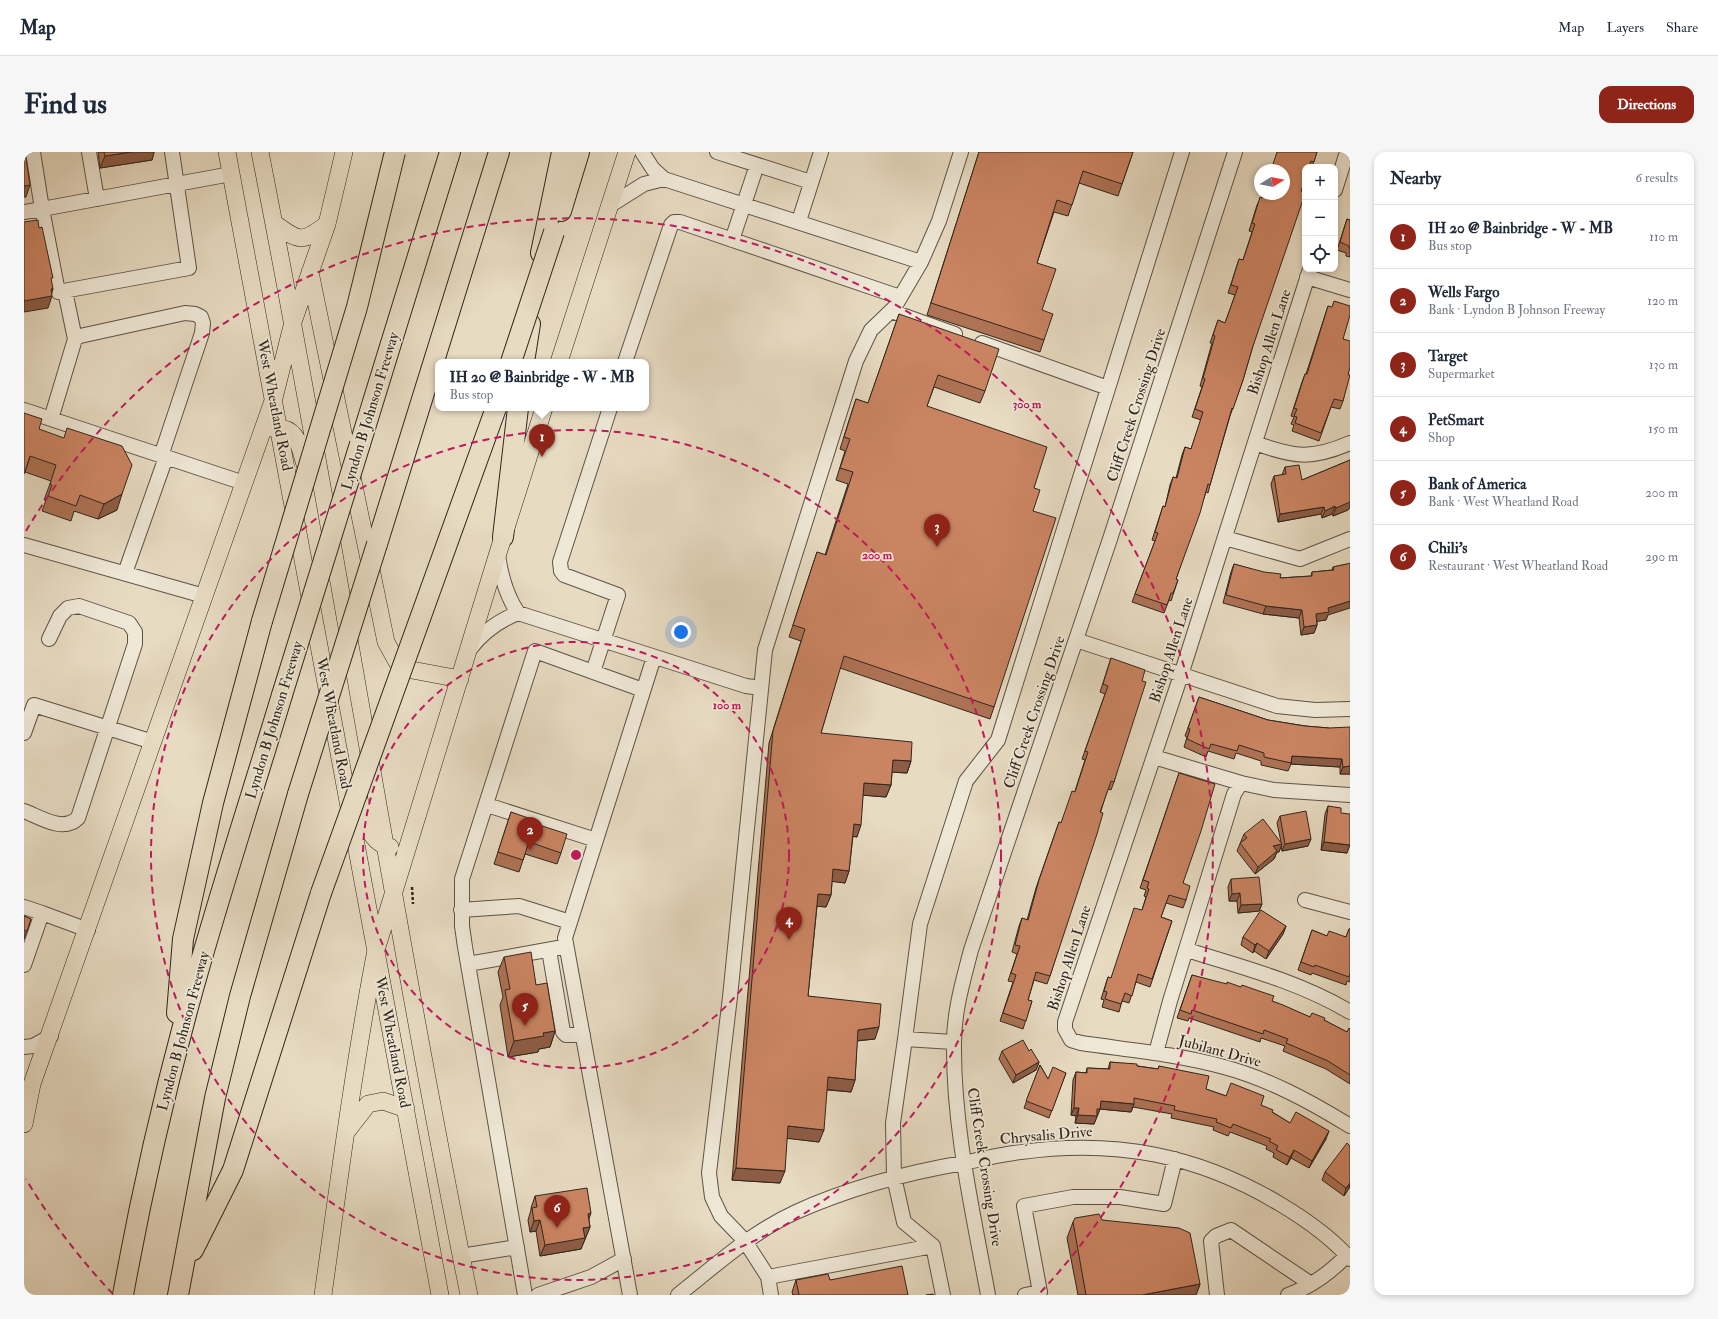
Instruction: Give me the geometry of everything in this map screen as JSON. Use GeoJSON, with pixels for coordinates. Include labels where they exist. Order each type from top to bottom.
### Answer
{"type":"FeatureCollection","features":[{"type":"Feature","properties":{"kind":"highway"},"geometry":{"type":"LineString","coordinates":[[173,1063],[183,939],[213,802],[262,621],[358,307],[395,152]]}},
{"type":"Feature","properties":{"kind":"highway","name":"Lyndon B Johnson Freeway"},"geometry":{"type":"LineString","coordinates":[[123,1295],[145,1185],[173,1063],[218,903],[450,152]]}},
{"type":"Feature","properties":{"kind":"highway"},"geometry":{"type":"LineString","coordinates":[[435,359],[499,152]]}},
{"type":"Feature","properties":{"kind":"highway"},"geometry":{"type":"LineString","coordinates":[[524,359],[549,210],[562,152]]}},
{"type":"Feature","properties":{"kind":"highway"},"geometry":{"type":"LineString","coordinates":[[512,359],[579,152]]}},
{"type":"Feature","properties":{"kind":"highway"},"geometry":{"type":"LineString","coordinates":[[178,1295],[215,1098],[238,1004],[298,794],[435,359]]}},
{"type":"Feature","properties":{"kind":"highway"},"geometry":{"type":"LineString","coordinates":[[181,1274],[233,1170],[321,893],[495,411]]}},
{"type":"Feature","properties":{"kind":"highway"},"geometry":{"type":"LineString","coordinates":[[500,545],[518,411]]}},
{"type":"Feature","properties":{"kind":"main road","name":"West Wheatland Road"},"geometry":{"type":"LineString","coordinates":[[227,152],[274,398],[271,428],[342,766],[440,1295]]}},
{"type":"Feature","properties":{"kind":"main road","name":"West Wheatland Road"},"geometry":{"type":"LineString","coordinates":[[260,152],[293,322],[394,893],[469,1295]]}},
{"type":"Feature","properties":{"kind":"main road"},"geometry":{"type":"LineString","coordinates":[[274,398],[293,322],[327,224],[344,152]]}},
{"type":"Feature","properties":{"kind":"main road"},"geometry":{"type":"LineString","coordinates":[[560,359],[627,152]]}},
{"type":"Feature","properties":{"kind":"main road"},"geometry":{"type":"LineString","coordinates":[[274,223],[290,235],[302,238],[312,236],[327,224]]}},
{"type":"Feature","properties":{"kind":"main road"},"geometry":{"type":"LineString","coordinates":[[310,270],[386,642],[397,662],[412,670],[460,679]]}},
{"type":"Feature","properties":{"kind":"main road"},"geometry":{"type":"LineString","coordinates":[[323,1295],[366,1002],[376,950],[500,545],[543,411]]}},
{"type":"Feature","properties":{"kind":"main road"},"geometry":{"type":"LineString","coordinates":[[24,1124],[28,1083],[51,1036],[244,484],[271,428],[289,430],[299,443],[308,474],[321,486]]}},
{"type":"Feature","properties":{"kind":"main road"},"geometry":{"type":"LineString","coordinates":[[342,766],[355,788],[371,834],[386,846],[408,849]]}},
{"type":"Feature","properties":{"kind":"main road"},"geometry":{"type":"LineString","coordinates":[[346,1133],[368,1104],[383,1101],[406,1109]]}},
{"type":"Feature","properties":{"kind":"street"},"geometry":{"type":"LineString","coordinates":[[33,152],[58,292],[189,268],[178,184],[172,152]]}},
{"type":"Feature","properties":{"kind":"street"},"geometry":{"type":"LineString","coordinates":[[89,152],[97,199]]}},
{"type":"Feature","properties":{"kind":"street"},"geometry":{"type":"LineString","coordinates":[[642,152],[653,169],[664,179],[798,221],[921,262]]}},
{"type":"Feature","properties":{"kind":"street"},"geometry":{"type":"LineString","coordinates":[[717,152],[811,182]]}},
{"type":"Feature","properties":{"kind":"street"},"geometry":{"type":"LineString","coordinates":[[798,221],[821,152]]}},
{"type":"Feature","properties":{"kind":"street"},"geometry":{"type":"LineString","coordinates":[[771,1295],[768,1278],[744,1241],[721,1216],[712,1197],[709,1172],[730,997],[765,650],[856,361],[871,330],[891,311],[921,262],[939,221],[961,152]]}},
{"type":"Feature","properties":{"kind":"street"},"geometry":{"type":"LineString","coordinates":[[943,1295],[933,1246],[904,1222],[894,1177],[893,1123],[920,924],[966,782],[998,740],[1182,152]]}},
{"type":"Feature","properties":{"kind":"street","name":"Cliff Creek Crossing Drive"},"geometry":{"type":"LineString","coordinates":[[988,1295],[956,1106],[954,1042],[958,1001],[971,950],[1142,442],[1235,152]]}},
{"type":"Feature","properties":{"kind":"street"},"geometry":{"type":"LineString","coordinates":[[1338,180],[1347,152]]}},
{"type":"Feature","properties":{"kind":"street"},"geometry":{"type":"LineString","coordinates":[[732,240],[757,165]]}},
{"type":"Feature","properties":{"kind":"street"},"geometry":{"type":"LineString","coordinates":[[24,212],[231,174]]}},
{"type":"Feature","properties":{"kind":"street"},"geometry":{"type":"LineString","coordinates":[[609,206],[644,184],[664,179]]}},
{"type":"Feature","properties":{"kind":"street"},"geometry":{"type":"LineString","coordinates":[[626,359],[671,225],[674,222],[680,222],[900,297]]}},
{"type":"Feature","properties":{"kind":"street"},"geometry":{"type":"LineString","coordinates":[[1309,273],[1350,290]]}},
{"type":"Feature","properties":{"kind":"street","name":"Bishop Allen Lane"},"geometry":{"type":"LineString","coordinates":[[1071,1040],[1065,1029],[1065,1022],[1181,675],[1309,273]]}},
{"type":"Feature","properties":{"kind":"street"},"geometry":{"type":"LineString","coordinates":[[51,419],[75,339],[65,291]]}},
{"type":"Feature","properties":{"kind":"street"},"geometry":{"type":"LineString","coordinates":[[891,311],[1108,388]]}},
{"type":"Feature","properties":{"kind":"street"},"geometry":{"type":"LineString","coordinates":[[75,339],[80,336],[185,313],[195,314],[201,318],[203,323],[202,333],[164,457],[125,573]]}},
{"type":"Feature","properties":{"kind":"street"},"geometry":{"type":"LineString","coordinates":[[24,410],[244,484]]}},
{"type":"Feature","properties":{"kind":"street"},"geometry":{"type":"LineString","coordinates":[[593,672],[618,595],[564,575],[560,571],[560,562],[609,411]]}},
{"type":"Feature","properties":{"kind":"street"},"geometry":{"type":"LineString","coordinates":[[1255,443],[1286,454],[1312,456],[1350,443]]}},
{"type":"Feature","properties":{"kind":"street"},"geometry":{"type":"LineString","coordinates":[[1225,538],[1300,559],[1350,539]]}},
{"type":"Feature","properties":{"kind":"street"},"geometry":{"type":"LineString","coordinates":[[24,545],[204,596]]}},
{"type":"Feature","properties":{"kind":"street"},"geometry":{"type":"LineString","coordinates":[[500,545],[501,578],[510,601],[518,613]]}},
{"type":"Feature","properties":{"kind":"street"},"geometry":{"type":"LineString","coordinates":[[24,810],[65,826],[73,823],[78,818],[135,644],[135,632],[129,623],[79,606],[68,608],[60,616],[49,639]]}},
{"type":"Feature","properties":{"kind":"street"},"geometry":{"type":"LineString","coordinates":[[468,651],[481,635],[505,618],[518,613],[746,686],[761,688]]}},
{"type":"Feature","properties":{"kind":"street"},"geometry":{"type":"LineString","coordinates":[[1076,640],[1277,706],[1315,710],[1350,708]]}},
{"type":"Feature","properties":{"kind":"street"},"geometry":{"type":"LineString","coordinates":[[525,1295],[462,926],[462,879],[487,805],[535,650],[643,690]]}},
{"type":"Feature","properties":{"kind":"street"},"geometry":{"type":"LineString","coordinates":[[630,1295],[565,938],[654,657]]}},
{"type":"Feature","properties":{"kind":"street"},"geometry":{"type":"LineString","coordinates":[[24,733],[34,705],[153,742]]}},
{"type":"Feature","properties":{"kind":"street"},"geometry":{"type":"LineString","coordinates":[[1154,757],[1240,783],[1274,790],[1322,795],[1350,795]]}},
{"type":"Feature","properties":{"kind":"street"},"geometry":{"type":"LineString","coordinates":[[1156,1053],[1170,1001],[1234,794],[1240,783]]}},
{"type":"Feature","properties":{"kind":"street"},"geometry":{"type":"LineString","coordinates":[[487,805],[596,840]]}},
{"type":"Feature","properties":{"kind":"street"},"geometry":{"type":"LineString","coordinates":[[1305,900],[1350,912]]}},
{"type":"Feature","properties":{"kind":"street"},"geometry":{"type":"LineString","coordinates":[[461,910],[519,906],[570,922]]}},
{"type":"Feature","properties":{"kind":"street"},"geometry":{"type":"LineString","coordinates":[[24,907],[88,930]]}},
{"type":"Feature","properties":{"kind":"street"},"geometry":{"type":"LineString","coordinates":[[24,965],[42,913]]}},
{"type":"Feature","properties":{"kind":"street"},"geometry":{"type":"LineString","coordinates":[[468,964],[566,947]]}},
{"type":"Feature","properties":{"kind":"street"},"geometry":{"type":"LineString","coordinates":[[549,950],[563,1032],[566,1035],[583,1035]]}},
{"type":"Feature","properties":{"kind":"street"},"geometry":{"type":"LineString","coordinates":[[1187,950],[1270,976],[1307,991],[1350,1012]]}},
{"type":"Feature","properties":{"kind":"street"},"geometry":{"type":"LineString","coordinates":[[24,1047],[33,1046],[51,1036]]}},
{"type":"Feature","properties":{"kind":"street"},"geometry":{"type":"LineString","coordinates":[[905,1039],[954,1042]]}},
{"type":"Feature","properties":{"kind":"street","name":"Jubilant Drive"},"geometry":{"type":"LineString","coordinates":[[1071,1040],[1081,1043],[1156,1053],[1225,1067],[1267,1082],[1315,1105],[1350,1126]]}},
{"type":"Feature","properties":{"kind":"street","name":"Chrysalis Drive"},"geometry":{"type":"LineString","coordinates":[[678,1295],[744,1241],[795,1212],[854,1189],[894,1177],[1020,1152],[1092,1147],[1133,1150],[1175,1159],[1225,1175],[1258,1191],[1297,1214],[1332,1241],[1348,1257]]}},
{"type":"Feature","properties":{"kind":"street"},"geometry":{"type":"LineString","coordinates":[[1025,1295],[1040,1292],[1024,1206],[1073,1196],[1120,1197],[1164,1204],[1175,1159]]}},
{"type":"Feature","properties":{"kind":"street"},"geometry":{"type":"LineString","coordinates":[[1217,1295],[1211,1242],[1216,1236],[1230,1230],[1311,1284]]}},
{"type":"Feature","properties":{"kind":"street"},"geometry":{"type":"LineString","coordinates":[[768,1278],[933,1246]]}},
{"type":"Feature","properties":{"kind":"street"},"geometry":{"type":"LineString","coordinates":[[461,1256],[517,1247]]}},
{"type":"Feature","properties":{"kind":"street"},"geometry":{"type":"LineString","coordinates":[[1288,1295],[1302,1290],[1348,1257]]}},
{"type":"Feature","properties":{"kind":"street"},"geometry":{"type":"LineString","coordinates":[[538,1295],[590,1277],[624,1260]]}},
{"type":"Feature","properties":{"kind":"path"},"geometry":{"type":"LineString","coordinates":[[412,886],[413,906]]}},
{"type":"Feature","properties":{"kind":"building"},"geometry":{"type":"Polygon","coordinates":[[[24,152],[30,185],[24,186],[24,152]]]}},
{"type":"Feature","properties":{"kind":"building"},"geometry":{"type":"Polygon","coordinates":[[[104,152],[131,152],[105,156],[104,152]]]}},
{"type":"Feature","properties":{"kind":"building"},"geometry":{"type":"Polygon","coordinates":[[[979,152],[1133,152],[1122,184],[1083,171],[1072,205],[1057,200],[1037,263],[1056,269],[1042,310],[1053,314],[1044,340],[931,303],[979,152]]]}},
{"type":"Feature","properties":{"kind":"building"},"geometry":{"type":"Polygon","coordinates":[[[1277,152],[1317,152],[1314,162],[1311,161],[1310,164],[1302,164],[1302,203],[1233,409],[1232,408],[1210,485],[1208,484],[1200,513],[1176,579],[1178,580],[1167,605],[1135,594],[1158,533],[1155,532],[1163,506],[1165,507],[1173,477],[1177,478],[1185,447],[1191,449],[1203,412],[1195,409],[1205,379],[1203,378],[1215,336],[1213,335],[1218,320],[1225,323],[1238,287],[1231,285],[1239,259],[1243,260],[1255,224],[1252,223],[1259,200],[1290,200],[1290,164],[1273,164],[1277,152]]]}},
{"type":"Feature","properties":{"kind":"building"},"geometry":{"type":"Polygon","coordinates":[[[1347,219],[1350,220],[1350,248],[1349,246],[1340,242],[1347,219]]]}},
{"type":"Feature","properties":{"kind":"building"},"geometry":{"type":"Polygon","coordinates":[[[38,220],[39,228],[42,227],[53,278],[51,278],[53,289],[51,289],[52,296],[24,301],[24,222],[38,220]]]}},
{"type":"Feature","properties":{"kind":"building"},"geometry":{"type":"Polygon","coordinates":[[[1334,301],[1350,306],[1350,315],[1343,339],[1350,341],[1350,367],[1348,375],[1350,375],[1343,401],[1334,399],[1321,433],[1295,423],[1297,417],[1294,416],[1297,409],[1294,408],[1305,374],[1307,374],[1328,306],[1332,307],[1334,301]]]}},
{"type":"Feature","properties":{"kind":"building"},"geometry":{"type":"Polygon","coordinates":[[[899,314],[999,349],[985,391],[938,375],[927,406],[1047,447],[1034,488],[1040,490],[1033,511],[1056,518],[994,707],[844,656],[821,733],[912,742],[911,761],[893,760],[891,785],[864,783],[861,825],[854,824],[849,871],[833,869],[831,895],[818,894],[808,996],[881,1004],[879,1027],[858,1030],[855,1080],[828,1077],[824,1130],[788,1126],[785,1171],[736,1168],[773,731],[805,629],[793,625],[817,552],[826,555],[853,472],[840,468],[850,439],[844,437],[856,399],[868,403],[899,314]]]}},
{"type":"Feature","properties":{"kind":"building"},"geometry":{"type":"Polygon","coordinates":[[[24,413],[42,419],[39,429],[64,438],[67,428],[122,446],[132,465],[122,494],[104,504],[80,495],[76,506],[48,496],[56,465],[30,456],[24,474],[24,413]]]}},
{"type":"Feature","properties":{"kind":"building"},"geometry":{"type":"Polygon","coordinates":[[[1350,460],[1350,502],[1336,508],[1335,506],[1325,511],[1324,507],[1280,514],[1274,476],[1286,474],[1285,467],[1299,465],[1302,480],[1350,460]]]}},
{"type":"Feature","properties":{"kind":"building"},"geometry":{"type":"Polygon","coordinates":[[[1350,563],[1350,601],[1328,608],[1329,612],[1316,614],[1317,625],[1304,627],[1302,610],[1266,606],[1226,595],[1234,564],[1264,572],[1281,574],[1280,578],[1312,576],[1312,572],[1334,570],[1333,567],[1350,563]]]}},
{"type":"Feature","properties":{"kind":"building"},"geometry":{"type":"Polygon","coordinates":[[[1111,658],[1145,670],[1142,681],[1146,682],[1114,782],[1111,781],[1100,812],[1103,813],[1097,834],[1050,976],[1036,972],[1028,1000],[1032,1001],[1026,1021],[1003,1013],[1016,975],[1011,973],[1020,946],[1015,945],[1022,918],[1028,920],[1039,880],[1059,822],[1061,823],[1072,791],[1075,792],[1088,752],[1085,751],[1108,686],[1103,684],[1111,658]]]}},
{"type":"Feature","properties":{"kind":"building"},"geometry":{"type":"Polygon","coordinates":[[[1199,697],[1268,720],[1305,726],[1329,728],[1350,727],[1350,766],[1343,767],[1342,759],[1292,756],[1291,763],[1264,757],[1264,753],[1239,745],[1237,751],[1211,744],[1209,749],[1187,739],[1190,729],[1188,728],[1199,697]]]}},
{"type":"Feature","properties":{"kind":"building"},"geometry":{"type":"Polygon","coordinates":[[[1179,773],[1215,784],[1183,883],[1190,886],[1186,900],[1169,895],[1161,917],[1172,921],[1152,979],[1138,974],[1132,996],[1125,993],[1121,1004],[1105,999],[1107,992],[1104,991],[1108,977],[1111,978],[1134,908],[1142,910],[1149,889],[1147,888],[1149,882],[1143,880],[1179,773]]]}},
{"type":"Feature","properties":{"kind":"building"},"geometry":{"type":"Polygon","coordinates":[[[1328,806],[1341,808],[1341,813],[1350,814],[1350,845],[1324,842],[1328,806]]]}},
{"type":"Feature","properties":{"kind":"building"},"geometry":{"type":"Polygon","coordinates":[[[1306,811],[1311,839],[1285,844],[1280,816],[1306,811]]]}},
{"type":"Feature","properties":{"kind":"building"},"geometry":{"type":"Polygon","coordinates":[[[511,812],[537,821],[536,824],[567,834],[561,853],[529,842],[523,860],[498,852],[511,812]]]}},
{"type":"Feature","properties":{"kind":"building"},"geometry":{"type":"Polygon","coordinates":[[[1263,819],[1282,844],[1273,846],[1277,851],[1258,867],[1240,843],[1247,838],[1244,834],[1263,819]]]}},
{"type":"Feature","properties":{"kind":"building"},"geometry":{"type":"Polygon","coordinates":[[[1259,877],[1262,904],[1241,905],[1240,893],[1232,894],[1231,879],[1259,877]]]}},
{"type":"Feature","properties":{"kind":"building"},"geometry":{"type":"Polygon","coordinates":[[[1261,910],[1286,926],[1269,951],[1257,943],[1255,945],[1243,937],[1261,910]]]}},
{"type":"Feature","properties":{"kind":"building"},"geometry":{"type":"Polygon","coordinates":[[[24,916],[31,919],[27,931],[24,930],[24,916]]]}},
{"type":"Feature","properties":{"kind":"building"},"geometry":{"type":"Polygon","coordinates":[[[1349,929],[1349,977],[1315,965],[1314,967],[1301,962],[1312,930],[1327,936],[1329,931],[1346,937],[1349,929]]]}},
{"type":"Feature","properties":{"kind":"building"},"geometry":{"type":"Polygon","coordinates":[[[531,952],[536,985],[547,983],[555,1031],[543,1033],[544,1036],[514,1041],[505,990],[510,989],[504,957],[531,952]]]}},
{"type":"Feature","properties":{"kind":"building"},"geometry":{"type":"Polygon","coordinates":[[[1192,975],[1227,984],[1227,982],[1241,987],[1242,985],[1274,996],[1272,1001],[1310,1017],[1312,1013],[1325,1018],[1324,1020],[1347,1032],[1349,1028],[1350,1075],[1328,1061],[1286,1043],[1288,1039],[1264,1030],[1263,1034],[1192,1010],[1191,1014],[1180,1010],[1192,975]]]}},
{"type":"Feature","properties":{"kind":"building"},"geometry":{"type":"Polygon","coordinates":[[[1023,1040],[1029,1051],[1031,1049],[1039,1062],[1016,1075],[1002,1051],[1023,1040]]]}},
{"type":"Feature","properties":{"kind":"building"},"geometry":{"type":"Polygon","coordinates":[[[1110,1062],[1137,1064],[1137,1066],[1158,1069],[1159,1066],[1209,1076],[1206,1089],[1226,1096],[1231,1083],[1264,1096],[1261,1105],[1273,1110],[1272,1112],[1290,1123],[1296,1112],[1329,1131],[1312,1161],[1294,1150],[1290,1157],[1276,1150],[1278,1146],[1269,1141],[1271,1139],[1233,1124],[1231,1128],[1216,1122],[1217,1119],[1174,1110],[1175,1106],[1134,1098],[1134,1104],[1101,1101],[1100,1109],[1097,1109],[1097,1116],[1078,1115],[1079,1108],[1074,1108],[1076,1072],[1087,1073],[1087,1068],[1110,1069],[1110,1062]]]}},
{"type":"Feature","properties":{"kind":"building"},"geometry":{"type":"Polygon","coordinates":[[[1040,1065],[1048,1079],[1053,1067],[1066,1073],[1052,1111],[1026,1101],[1040,1065]]]}},
{"type":"Feature","properties":{"kind":"building"},"geometry":{"type":"Polygon","coordinates":[[[1347,1143],[1350,1146],[1350,1183],[1346,1188],[1325,1172],[1347,1143]]]}},
{"type":"Feature","properties":{"kind":"building"},"geometry":{"type":"Polygon","coordinates":[[[587,1188],[591,1213],[588,1214],[590,1227],[583,1228],[585,1238],[545,1245],[540,1220],[534,1221],[532,1208],[537,1207],[535,1196],[587,1188]]]}},
{"type":"Feature","properties":{"kind":"building"},"geometry":{"type":"Polygon","coordinates":[[[1099,1214],[1102,1220],[1179,1228],[1190,1233],[1200,1284],[1142,1295],[1086,1295],[1073,1222],[1075,1218],[1099,1214]]]}},
{"type":"Feature","properties":{"kind":"building"},"geometry":{"type":"Polygon","coordinates":[[[902,1266],[908,1295],[799,1295],[796,1280],[828,1274],[830,1280],[902,1266]]]}},
{"type":"Feature","properties":{"kind":"place","name":"IH 20 @ Bainbridge - W - MB"},"geometry":{"type":"Point","coordinates":[542,457]}},
{"type":"Feature","properties":{"kind":"place","name":"Target"},"geometry":{"type":"Point","coordinates":[937,547]}},
{"type":"Feature","properties":{"kind":"place","name":"Wells Fargo"},"geometry":{"type":"Point","coordinates":[530,850]}},
{"type":"Feature","properties":{"kind":"place","name":"PetSmart"},"geometry":{"type":"Point","coordinates":[789,940]}},
{"type":"Feature","properties":{"kind":"place","name":"Bank of America"},"geometry":{"type":"Point","coordinates":[525,1026]}},
{"type":"Feature","properties":{"kind":"place","name":"Chili's"},"geometry":{"type":"Point","coordinates":[557,1228]}}]}
